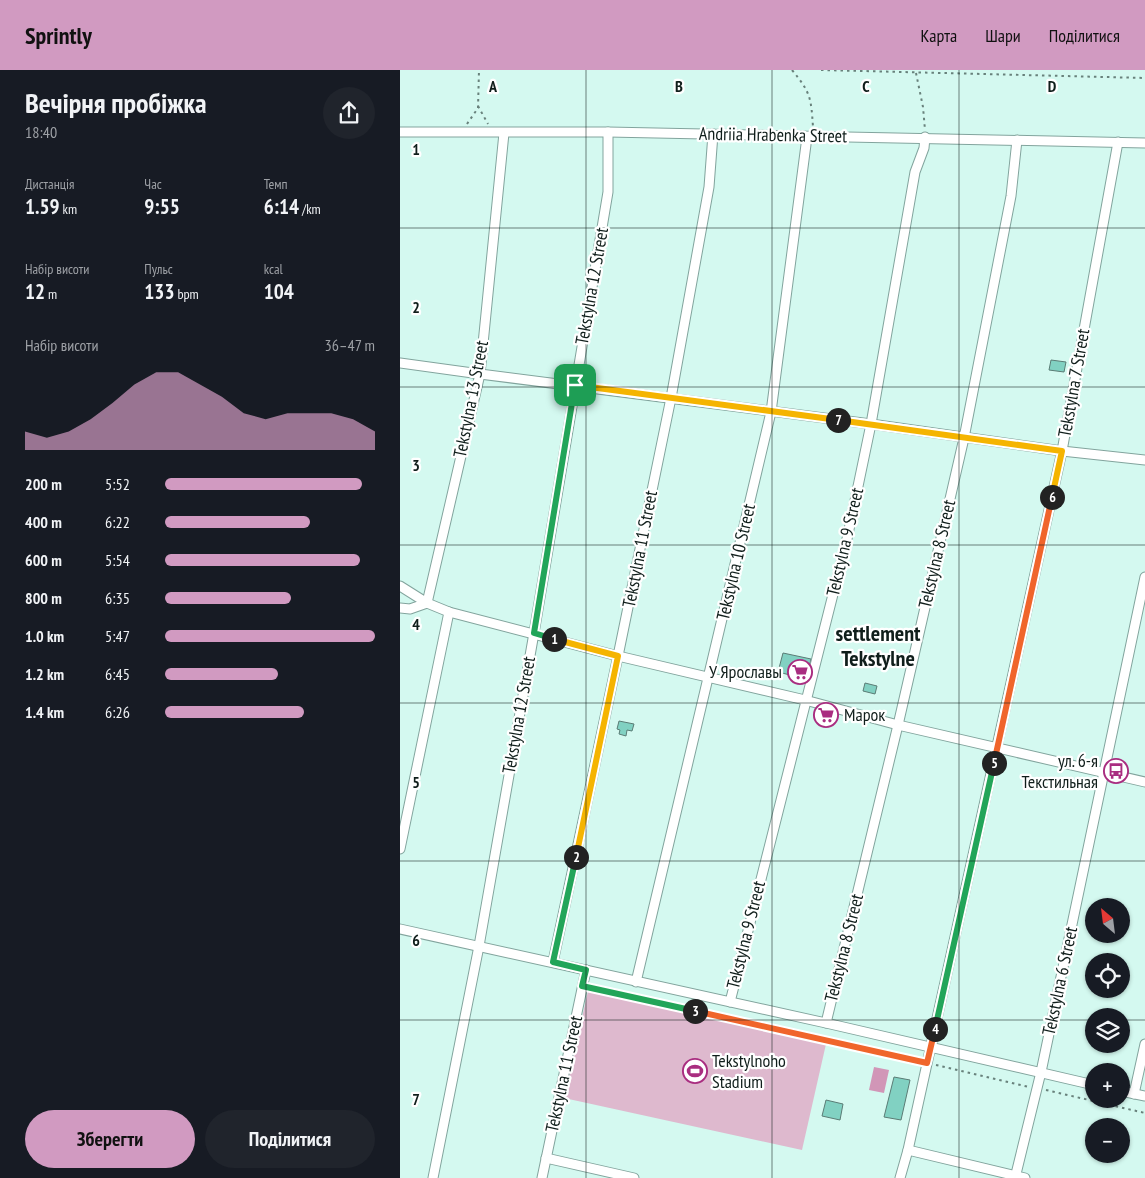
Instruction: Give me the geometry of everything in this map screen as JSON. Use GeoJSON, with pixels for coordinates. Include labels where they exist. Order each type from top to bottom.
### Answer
{"type":"FeatureCollection","features":[{"type":"Feature","properties":{"kind":"street","name":"Andriia Hrabenka Street"},"geometry":{"type":"LineString","coordinates":[[400,132],[608,132],[1145,143]]}},
{"type":"Feature","properties":{"kind":"street","name":"Tekstylna 13 Street"},"geometry":{"type":"LineString","coordinates":[[427,603],[480,374],[504,132]]}},
{"type":"Feature","properties":{"kind":"street","name":"Tekstylna 12 Street"},"geometry":{"type":"LineString","coordinates":[[433,1178],[478,946],[534,633],[608,192],[608,132]]}},
{"type":"Feature","properties":{"kind":"street","name":"Tekstylna 11 Street"},"geometry":{"type":"LineString","coordinates":[[553,962],[670,398],[709,187],[713,134]]}},
{"type":"Feature","properties":{"kind":"street","name":"Tekstylna 10 Street"},"geometry":{"type":"LineString","coordinates":[[636,982],[771,412],[810,137]]}},
{"type":"Feature","properties":{"kind":"street","name":"Tekstylna 9 Street"},"geometry":{"type":"LineString","coordinates":[[730,1002],[847,539],[871,424],[915,172],[924,148],[925,137]]}},
{"type":"Feature","properties":{"kind":"street","name":"Tekstylna 8 Street"},"geometry":{"type":"LineString","coordinates":[[826,1023],[898,725],[964,438],[1011,196],[1017,140]]}},
{"type":"Feature","properties":{"kind":"street","name":"Tekstylna 7 Street"},"geometry":{"type":"LineString","coordinates":[[900,1178],[908,1150],[998,747],[1062,451],[1118,142]]}},
{"type":"Feature","properties":{"kind":"street"},"geometry":{"type":"LineString","coordinates":[[400,363],[871,424],[1062,451],[1145,460]]}},
{"type":"Feature","properties":{"kind":"street","name":"Tekstylna 6 Street"},"geometry":{"type":"LineString","coordinates":[[1015,1177],[1041,1072],[1145,577]]}},
{"type":"Feature","properties":{"kind":"street"},"geometry":{"type":"LineString","coordinates":[[400,586],[427,603],[449,612],[618,656],[805,700],[898,725],[1145,782]]}},
{"type":"Feature","properties":{"kind":"street"},"geometry":{"type":"LineString","coordinates":[[400,608],[410,609],[427,603]]}},
{"type":"Feature","properties":{"kind":"street"},"geometry":{"type":"LineString","coordinates":[[400,849],[449,612]]}},
{"type":"Feature","properties":{"kind":"street"},"geometry":{"type":"LineString","coordinates":[[400,929],[1085,1082]]}},
{"type":"Feature","properties":{"kind":"street","name":"Tekstylna 11 Street"},"geometry":{"type":"LineString","coordinates":[[542,1178],[586,970]]}},
{"type":"Feature","properties":{"kind":"street"},"geometry":{"type":"LineString","coordinates":[[1134,1094],[1145,1044]]}},
{"type":"Feature","properties":{"kind":"street"},"geometry":{"type":"LineString","coordinates":[[1130,1093],[1145,1096]]}},
{"type":"Feature","properties":{"kind":"street"},"geometry":{"type":"LineString","coordinates":[[908,1150],[1025,1178]]}},
{"type":"Feature","properties":{"kind":"street"},"geometry":{"type":"LineString","coordinates":[[546,1158],[634,1178]]}},
{"type":"Feature","properties":{"kind":"path"},"geometry":{"type":"LineString","coordinates":[[462,132],[478,108],[479,70]]}},
{"type":"Feature","properties":{"kind":"path"},"geometry":{"type":"LineString","coordinates":[[792,70],[804,84],[812,100],[810,137]]}},
{"type":"Feature","properties":{"kind":"path"},"geometry":{"type":"LineString","coordinates":[[821,70],[1145,78]]}},
{"type":"Feature","properties":{"kind":"path"},"geometry":{"type":"LineString","coordinates":[[916,72],[923,107],[925,137]]}},
{"type":"Feature","properties":{"kind":"path"},"geometry":{"type":"LineString","coordinates":[[478,105],[493,132]]}},
{"type":"Feature","properties":{"kind":"path"},"geometry":{"type":"LineString","coordinates":[[582,986],[1145,1113]]}},
{"type":"Feature","properties":{"kind":"shaded area","name":"Tekstylnoho Stadium"},"geometry":{"type":"Polygon","coordinates":[[[588,991],[826,1044],[802,1150],[564,1098],[588,991]]]}},
{"type":"Feature","properties":{"kind":"shaded area"},"geometry":{"type":"Polygon","coordinates":[[[874,1067],[889,1070],[884,1093],[869,1090],[874,1067]]]}},
{"type":"Feature","properties":{"kind":"building"},"geometry":{"type":"Polygon","coordinates":[[[1051,360],[1066,362],[1064,372],[1049,370],[1051,360]]]}},
{"type":"Feature","properties":{"kind":"building"},"geometry":{"type":"Polygon","coordinates":[[[783,653],[811,659],[806,679],[778,672],[783,653]]]}},
{"type":"Feature","properties":{"kind":"building"},"geometry":{"type":"Polygon","coordinates":[[[865,683],[877,686],[875,694],[863,691],[865,683]]]}},
{"type":"Feature","properties":{"kind":"building"},"geometry":{"type":"Polygon","coordinates":[[[817,710],[832,713],[831,719],[815,716],[817,710]]]}},
{"type":"Feature","properties":{"kind":"building"},"geometry":{"type":"Polygon","coordinates":[[[619,721],[634,724],[632,731],[627,730],[626,736],[619,734],[620,730],[617,729],[619,721]]]}},
{"type":"Feature","properties":{"kind":"building"},"geometry":{"type":"Polygon","coordinates":[[[894,1077],[910,1080],[901,1120],[884,1117],[894,1077]]]}},
{"type":"Feature","properties":{"kind":"building"},"geometry":{"type":"Polygon","coordinates":[[[826,1100],[843,1104],[840,1120],[822,1116],[826,1100]]]}},
{"type":"Feature","properties":{"kind":"place","name":"У Ярославы"},"geometry":{"type":"Point","coordinates":[800,672]}},
{"type":"Feature","properties":{"kind":"place","name":"Марок"},"geometry":{"type":"Point","coordinates":[826,715]}},
{"type":"Feature","properties":{"kind":"place","name":"ул. 6-я Текстильная"},"geometry":{"type":"Point","coordinates":[1116,771]}},
{"type":"Feature","properties":{"kind":"place","name":"Tekstylnoho Stadium"},"geometry":{"type":"Point","coordinates":[695,1071]}},
{"type":"Feature","properties":{"kind":"district","name":"settlement Tekstylne"},"geometry":{"type":"Point","coordinates":[878,646]}},
{"type":"Feature","properties":{"kind":"route"},"geometry":{"type":"LineString","coordinates":[[575,385],[1062,451],[927,1063],[582,986],[586,970],[553,962],[618,656],[534,633],[575,385]]}}]}
